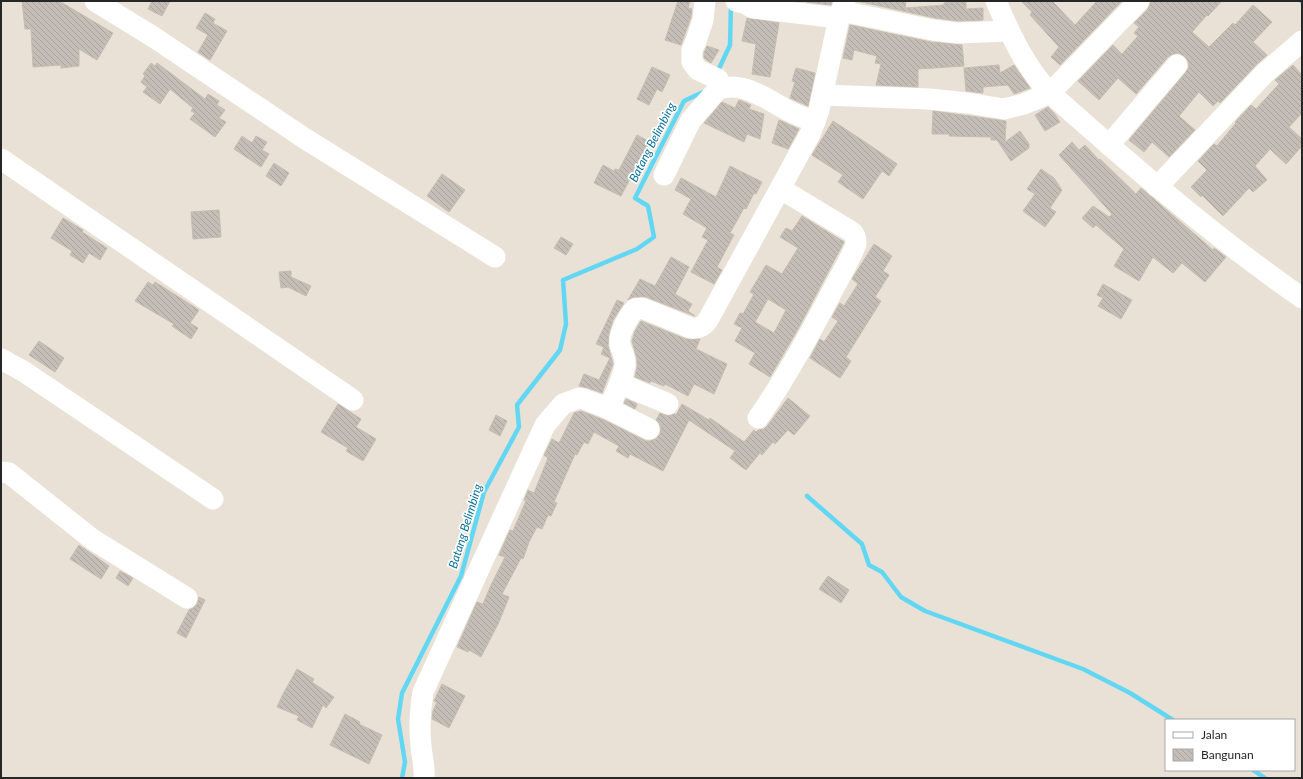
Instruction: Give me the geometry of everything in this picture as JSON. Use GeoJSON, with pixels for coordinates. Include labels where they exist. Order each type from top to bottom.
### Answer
{"type":"FeatureCollection","features":[{"type":"Feature","properties":{"kind":"street"},"geometry":{"type":"LineString","coordinates":[[95,1],[155,38],[311,142],[495,257]]}},
{"type":"Feature","properties":{"kind":"street"},"geometry":{"type":"LineString","coordinates":[[705,1],[702,20],[692,50],[692,62],[698,70],[718,84],[743,88],[754,92],[788,111],[815,122]]}},
{"type":"Feature","properties":{"kind":"street"},"geometry":{"type":"LineString","coordinates":[[736,1],[753,8],[842,10],[933,30],[958,33],[1009,31]]}},
{"type":"Feature","properties":{"kind":"street"},"geometry":{"type":"LineString","coordinates":[[996,1],[1009,31],[1028,66],[1050,93],[1157,187],[1221,238],[1302,298]]}},
{"type":"Feature","properties":{"kind":"street"},"geometry":{"type":"LineString","coordinates":[[823,95],[929,99],[1004,109],[1024,104],[1050,93],[1139,1]]}},
{"type":"Feature","properties":{"kind":"street"},"geometry":{"type":"LineString","coordinates":[[609,409],[625,365],[619,340],[634,310],[642,308],[691,328],[697,328],[705,324],[781,189],[810,134],[823,95],[842,10]]}},
{"type":"Feature","properties":{"kind":"street"},"geometry":{"type":"LineString","coordinates":[[1157,187],[1265,73],[1302,41]]}},
{"type":"Feature","properties":{"kind":"street"},"geometry":{"type":"LineString","coordinates":[[1108,145],[1177,65]]}},
{"type":"Feature","properties":{"kind":"street"},"geometry":{"type":"LineString","coordinates":[[664,175],[691,120],[718,84]]}},
{"type":"Feature","properties":{"kind":"street"},"geometry":{"type":"LineString","coordinates":[[1,159],[353,400]]}},
{"type":"Feature","properties":{"kind":"street"},"geometry":{"type":"LineString","coordinates":[[758,418],[793,366],[845,268],[856,242],[852,232],[781,189]]}},
{"type":"Feature","properties":{"kind":"street"},"geometry":{"type":"LineString","coordinates":[[1,359],[29,375],[213,499]]}},
{"type":"Feature","properties":{"kind":"street"},"geometry":{"type":"LineString","coordinates":[[620,382],[630,389],[668,404]]}},
{"type":"Feature","properties":{"kind":"street"},"geometry":{"type":"LineString","coordinates":[[424,778],[425,767],[421,746],[420,709],[423,692],[545,425],[560,407],[573,399],[584,399],[609,409],[649,429]]}},
{"type":"Feature","properties":{"kind":"street"},"geometry":{"type":"LineString","coordinates":[[1,472],[9,473],[92,538],[187,598]]}},
{"type":"Feature","properties":{"kind":"building"},"geometry":{"type":"Polygon","coordinates":[[[22,1],[59,1],[113,33],[97,60],[79,49],[79,66],[61,68],[61,65],[33,67],[31,29],[25,29],[22,1]]]}},
{"type":"Feature","properties":{"kind":"building"},"geometry":{"type":"Polygon","coordinates":[[[152,1],[170,1],[162,16],[148,9],[152,1]]]}},
{"type":"Feature","properties":{"kind":"building"},"geometry":{"type":"Polygon","coordinates":[[[678,1],[690,1],[688,8],[692,9],[691,17],[681,45],[665,40],[678,1]]]}},
{"type":"Feature","properties":{"kind":"building"},"geometry":{"type":"Polygon","coordinates":[[[832,1],[831,5],[806,2],[832,1]]]}},
{"type":"Feature","properties":{"kind":"building"},"geometry":{"type":"Polygon","coordinates":[[[857,1],[906,1],[905,8],[944,5],[944,3],[966,1],[966,9],[983,8],[983,20],[958,21],[935,18],[857,1]]]}},
{"type":"Feature","properties":{"kind":"building"},"geometry":{"type":"Polygon","coordinates":[[[1021,1],[1052,1],[1075,25],[1097,1],[1122,1],[1060,65],[1051,57],[1059,47],[1030,15],[1032,12],[1021,1]]]}},
{"type":"Feature","properties":{"kind":"building"},"geometry":{"type":"Polygon","coordinates":[[[1151,1],[1222,1],[1192,32],[1209,47],[1233,23],[1235,25],[1253,5],[1272,22],[1253,42],[1267,55],[1220,103],[1218,101],[1213,106],[1199,92],[1179,116],[1195,130],[1169,157],[1152,142],[1144,152],[1129,140],[1186,72],[1189,67],[1188,61],[1184,56],[1179,53],[1168,57],[1136,94],[1118,78],[1099,100],[1078,81],[1113,45],[1122,54],[1138,36],[1134,33],[1139,27],[1134,23],[1148,9],[1151,1]]]}},
{"type":"Feature","properties":{"kind":"building"},"geometry":{"type":"Polygon","coordinates":[[[205,13],[215,19],[213,23],[227,31],[210,60],[198,52],[208,35],[196,28],[205,13]]]}},
{"type":"Feature","properties":{"kind":"building"},"geometry":{"type":"Polygon","coordinates":[[[747,18],[779,23],[770,77],[752,74],[756,44],[742,41],[747,18]]]}},
{"type":"Feature","properties":{"kind":"building"},"geometry":{"type":"Polygon","coordinates":[[[850,25],[931,42],[962,45],[964,66],[918,69],[918,87],[876,85],[881,64],[875,63],[877,56],[854,50],[852,60],[843,58],[850,25]]]}},
{"type":"Feature","properties":{"kind":"building"},"geometry":{"type":"Polygon","coordinates":[[[707,46],[719,50],[711,63],[704,58],[704,53],[707,46]]]}},
{"type":"Feature","properties":{"kind":"building"},"geometry":{"type":"Polygon","coordinates":[[[151,63],[155,66],[157,63],[205,99],[208,94],[219,101],[217,105],[225,110],[219,118],[226,122],[215,137],[190,119],[195,113],[191,111],[193,108],[170,89],[160,104],[143,92],[147,87],[141,82],[145,76],[143,74],[151,63]]]}},
{"type":"Feature","properties":{"kind":"building"},"geometry":{"type":"Polygon","coordinates":[[[999,65],[1000,73],[1014,65],[1030,88],[1014,94],[1008,85],[983,87],[983,93],[966,91],[964,68],[999,65]]]}},
{"type":"Feature","properties":{"kind":"building"},"geometry":{"type":"Polygon","coordinates":[[[1293,65],[1302,75],[1302,113],[1289,127],[1302,139],[1302,146],[1286,164],[1270,149],[1255,166],[1267,180],[1253,192],[1249,188],[1223,216],[1202,195],[1201,197],[1191,187],[1207,170],[1198,161],[1214,144],[1217,146],[1236,123],[1235,122],[1251,105],[1256,109],[1279,84],[1275,80],[1293,65]]]}},
{"type":"Feature","properties":{"kind":"building"},"geometry":{"type":"Polygon","coordinates":[[[652,67],[670,75],[662,92],[657,89],[649,105],[637,99],[652,67]]]}},
{"type":"Feature","properties":{"kind":"building"},"geometry":{"type":"Polygon","coordinates":[[[796,68],[815,73],[808,106],[790,98],[795,82],[792,81],[796,68]]]}},
{"type":"Feature","properties":{"kind":"building"},"geometry":{"type":"Polygon","coordinates":[[[739,100],[751,105],[749,109],[764,114],[760,139],[747,134],[744,142],[704,123],[722,102],[735,108],[739,100]]]}},
{"type":"Feature","properties":{"kind":"building"},"geometry":{"type":"Polygon","coordinates":[[[1048,107],[1060,122],[1045,131],[1035,115],[1048,107]]]}},
{"type":"Feature","properties":{"kind":"building"},"geometry":{"type":"Polygon","coordinates":[[[933,111],[1006,121],[1005,142],[1020,131],[1029,144],[1029,148],[1011,161],[997,140],[991,140],[991,137],[932,134],[933,111]]]}},
{"type":"Feature","properties":{"kind":"building"},"geometry":{"type":"Polygon","coordinates":[[[779,120],[799,129],[788,149],[772,143],[779,120]]]}},
{"type":"Feature","properties":{"kind":"building"},"geometry":{"type":"Polygon","coordinates":[[[833,121],[897,164],[889,176],[882,171],[863,199],[838,182],[843,175],[812,155],[833,121]]]}},
{"type":"Feature","properties":{"kind":"building"},"geometry":{"type":"Polygon","coordinates":[[[637,135],[650,142],[621,196],[594,183],[603,165],[614,171],[615,169],[619,170],[637,135]]]}},
{"type":"Feature","properties":{"kind":"building"},"geometry":{"type":"Polygon","coordinates":[[[242,136],[252,143],[256,136],[267,142],[262,150],[269,154],[261,167],[234,149],[242,136]]]}},
{"type":"Feature","properties":{"kind":"building"},"geometry":{"type":"Polygon","coordinates":[[[1072,142],[1079,150],[1085,145],[1136,194],[1141,188],[1213,250],[1214,248],[1226,257],[1205,282],[1182,263],[1173,273],[1153,257],[1139,281],[1114,266],[1124,249],[1096,225],[1093,228],[1082,218],[1093,206],[1109,217],[1112,214],[1059,155],[1072,142]]]}},
{"type":"Feature","properties":{"kind":"building"},"geometry":{"type":"Polygon","coordinates":[[[274,163],[289,173],[281,186],[266,176],[274,163]]]}},
{"type":"Feature","properties":{"kind":"building"},"geometry":{"type":"Polygon","coordinates":[[[730,166],[762,182],[756,194],[754,193],[746,209],[744,208],[730,233],[734,235],[717,267],[722,270],[714,284],[691,272],[708,240],[702,237],[707,228],[683,214],[691,199],[675,190],[681,178],[716,197],[730,166]]]}},
{"type":"Feature","properties":{"kind":"building"},"geometry":{"type":"Polygon","coordinates":[[[1041,169],[1054,178],[1062,190],[1050,208],[1056,212],[1045,227],[1023,211],[1035,194],[1027,189],[1041,169]]]}},
{"type":"Feature","properties":{"kind":"building"},"geometry":{"type":"Polygon","coordinates":[[[442,174],[465,190],[449,212],[427,196],[442,174]]]}},
{"type":"Feature","properties":{"kind":"building"},"geometry":{"type":"Polygon","coordinates":[[[219,210],[221,237],[193,239],[191,212],[219,210]]]}},
{"type":"Feature","properties":{"kind":"building"},"geometry":{"type":"Polygon","coordinates":[[[802,216],[844,242],[798,329],[770,377],[749,364],[755,353],[735,341],[742,328],[734,324],[740,313],[743,314],[754,294],[750,292],[766,265],[782,274],[798,248],[780,237],[786,228],[792,231],[802,216]],[[768,299],[755,322],[774,333],[786,310],[768,299]]]}},
{"type":"Feature","properties":{"kind":"building"},"geometry":{"type":"Polygon","coordinates":[[[63,218],[83,230],[82,232],[107,248],[100,260],[89,253],[83,263],[70,255],[72,251],[51,238],[63,218]]]}},
{"type":"Feature","properties":{"kind":"building"},"geometry":{"type":"Polygon","coordinates":[[[561,237],[573,244],[566,255],[554,248],[561,237]]]}},
{"type":"Feature","properties":{"kind":"building"},"geometry":{"type":"Polygon","coordinates":[[[874,244],[892,256],[883,271],[889,275],[875,297],[881,301],[846,357],[851,361],[840,378],[810,358],[820,339],[824,342],[838,321],[832,317],[840,303],[844,306],[858,284],[852,279],[874,244]]]}},
{"type":"Feature","properties":{"kind":"building"},"geometry":{"type":"Polygon","coordinates":[[[671,257],[689,267],[675,294],[692,304],[688,311],[695,316],[646,297],[633,297],[628,300],[640,279],[655,286],[671,257]]]}},
{"type":"Feature","properties":{"kind":"building"},"geometry":{"type":"Polygon","coordinates":[[[291,271],[291,277],[311,286],[306,296],[288,287],[281,288],[279,272],[291,271]]]}},
{"type":"Feature","properties":{"kind":"building"},"geometry":{"type":"Polygon","coordinates":[[[148,282],[153,285],[155,282],[199,310],[190,323],[198,328],[191,339],[172,326],[174,324],[135,301],[148,282]]]}},
{"type":"Feature","properties":{"kind":"building"},"geometry":{"type":"Polygon","coordinates":[[[1103,284],[1132,300],[1121,319],[1098,306],[1103,298],[1097,295],[1103,284]]]}},
{"type":"Feature","properties":{"kind":"building"},"geometry":{"type":"Polygon","coordinates":[[[617,300],[624,303],[613,320],[609,333],[608,346],[613,364],[602,393],[579,386],[584,374],[599,380],[610,358],[601,354],[604,347],[596,344],[617,300]]]}},
{"type":"Feature","properties":{"kind":"building"},"geometry":{"type":"Polygon","coordinates":[[[641,321],[686,339],[700,339],[696,349],[727,364],[714,394],[694,384],[688,396],[665,384],[664,386],[651,381],[650,383],[635,377],[637,359],[632,341],[635,331],[641,321]]]}},
{"type":"Feature","properties":{"kind":"building"},"geometry":{"type":"Polygon","coordinates":[[[39,341],[64,358],[55,372],[29,355],[39,341]]]}},
{"type":"Feature","properties":{"kind":"building"},"geometry":{"type":"Polygon","coordinates":[[[788,398],[810,416],[794,435],[788,430],[775,444],[773,442],[762,455],[760,453],[746,470],[730,458],[735,451],[689,420],[663,471],[630,454],[628,458],[616,451],[619,446],[594,432],[588,444],[584,442],[577,455],[575,454],[554,502],[557,503],[551,516],[548,515],[542,529],[537,527],[529,542],[523,559],[521,558],[502,594],[509,597],[499,622],[481,657],[469,650],[468,652],[457,647],[477,602],[483,604],[505,557],[499,555],[510,530],[513,531],[526,501],[524,500],[528,490],[534,493],[548,458],[544,455],[552,439],[559,443],[574,413],[581,411],[604,420],[646,441],[650,441],[656,439],[660,434],[661,428],[656,420],[660,413],[669,416],[676,415],[682,404],[709,420],[710,418],[744,442],[754,430],[756,432],[764,429],[768,425],[788,398]]]}},
{"type":"Feature","properties":{"kind":"building"},"geometry":{"type":"Polygon","coordinates":[[[626,399],[637,404],[635,409],[624,403],[626,399]]]}},
{"type":"Feature","properties":{"kind":"building"},"geometry":{"type":"Polygon","coordinates":[[[338,404],[361,419],[356,427],[376,439],[363,461],[346,451],[348,448],[321,432],[338,404]]]}},
{"type":"Feature","properties":{"kind":"building"},"geometry":{"type":"Polygon","coordinates":[[[496,415],[507,421],[500,436],[489,430],[496,415]]]}},
{"type":"Feature","properties":{"kind":"building"},"geometry":{"type":"Polygon","coordinates":[[[79,545],[109,566],[101,579],[70,559],[79,545]]]}},
{"type":"Feature","properties":{"kind":"building"},"geometry":{"type":"Polygon","coordinates":[[[120,571],[133,578],[128,586],[116,578],[120,571]]]}},
{"type":"Feature","properties":{"kind":"building"},"geometry":{"type":"Polygon","coordinates":[[[828,576],[849,590],[841,603],[819,589],[828,576]]]}},
{"type":"Feature","properties":{"kind":"building"},"geometry":{"type":"Polygon","coordinates":[[[199,597],[205,600],[186,638],[177,633],[189,610],[197,604],[199,597]]]}},
{"type":"Feature","properties":{"kind":"building"},"geometry":{"type":"Polygon","coordinates":[[[297,669],[314,679],[312,682],[334,697],[326,708],[323,705],[312,728],[297,720],[299,716],[277,707],[297,669]]]}},
{"type":"Feature","properties":{"kind":"building"},"geometry":{"type":"Polygon","coordinates":[[[442,684],[465,696],[449,728],[432,719],[433,711],[437,702],[434,701],[442,684]]]}},
{"type":"Feature","properties":{"kind":"building"},"geometry":{"type":"Polygon","coordinates":[[[345,714],[360,722],[359,724],[382,735],[369,764],[330,745],[345,714]]]}},
{"type":"Feature","properties":{"kind":"waterway","name":"Batang Belimbing"},"geometry":{"type":"LineString","coordinates":[[717,73],[730,45],[731,4]]}},
{"type":"Feature","properties":{"kind":"waterway","name":"Batang Belimbing"},"geometry":{"type":"LineString","coordinates":[[402,778],[405,762],[398,719],[402,693],[461,576],[484,492],[519,427],[517,405],[560,350],[566,324],[563,280],[637,249],[654,237],[648,206],[635,198],[684,101],[703,92]]}},
{"type":"Feature","properties":{"kind":"waterway"},"geometry":{"type":"LineString","coordinates":[[807,496],[862,544],[869,565],[882,572],[901,597],[925,611],[1083,669],[1130,693],[1171,719]]}},
{"type":"Feature","properties":{"kind":"waterway"},"geometry":{"type":"LineString","coordinates":[[1254,771],[1265,778]]}}]}
